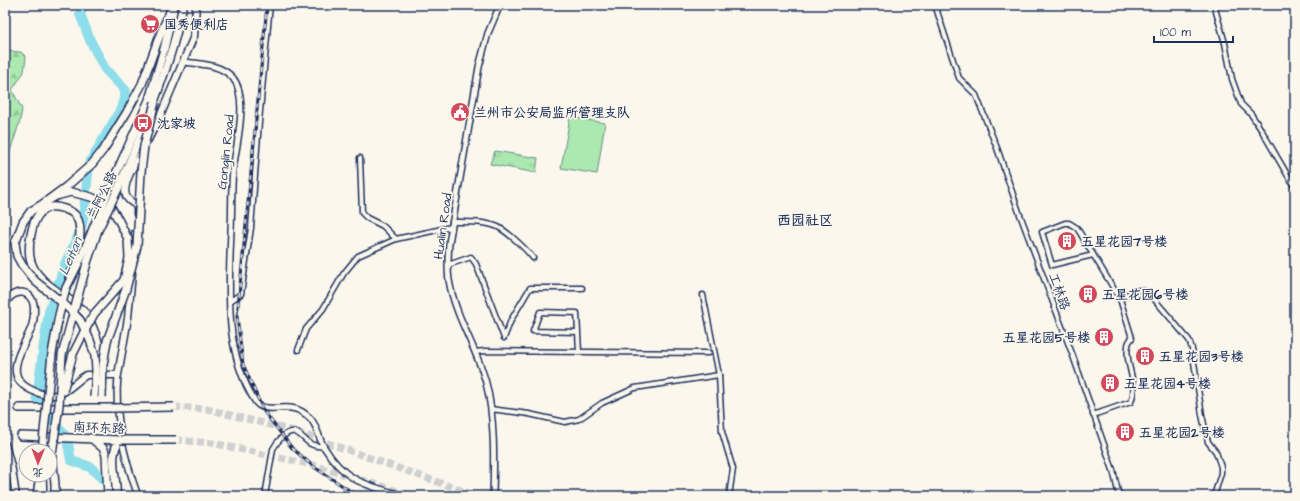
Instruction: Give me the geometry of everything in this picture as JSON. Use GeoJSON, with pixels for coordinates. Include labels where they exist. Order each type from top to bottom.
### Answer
{"type":"FeatureCollection","features":[{"type":"Feature","properties":{"kind":"highway","name":"兰阿公路"},"geometry":{"type":"LineString","coordinates":[[43,443],[52,354],[59,315],[66,288],[81,258],[110,187],[152,101],[174,5]]}},
{"type":"Feature","properties":{"kind":"highway"},"geometry":{"type":"LineString","coordinates":[[87,408],[94,397],[96,370],[95,356],[87,333],[80,320],[64,304],[34,281],[17,256],[15,243],[23,222],[31,211],[69,189],[104,149],[142,84],[161,32],[174,5]]}},
{"type":"Feature","properties":{"kind":"highway","name":"兰阿公路"},"geometry":{"type":"LineString","coordinates":[[54,496],[55,484],[52,454],[59,405],[62,355],[86,263],[98,230],[117,191],[172,52],[183,5]]}},
{"type":"Feature","properties":{"kind":"highway"},"geometry":{"type":"LineString","coordinates":[[110,408],[105,405],[102,397],[103,365],[107,341],[126,289],[137,246],[141,172],[152,101]]}},
{"type":"Feature","properties":{"kind":"highway"},"geometry":{"type":"LineString","coordinates":[[59,405],[73,354],[94,314],[124,280],[129,258],[128,240],[123,227],[111,207],[91,196],[69,189]]}},
{"type":"Feature","properties":{"kind":"highway"},"geometry":{"type":"LineString","coordinates":[[66,288],[80,238],[79,220],[72,212],[68,210],[59,207],[49,208],[43,211],[34,220],[28,246],[30,258],[34,268],[49,286],[85,313],[100,346],[103,365]]}},
{"type":"Feature","properties":{"kind":"highway","name":"南环东路"},"geometry":{"type":"LineString","coordinates":[[20,408],[174,407]]}},
{"type":"Feature","properties":{"kind":"highway","name":"南环东路"},"geometry":{"type":"LineString","coordinates":[[21,436],[120,440],[176,440]]}},
{"type":"Feature","properties":{"kind":"highway"},"geometry":{"type":"LineString","coordinates":[[91,438],[104,449],[106,456],[108,496]]}},
{"type":"Feature","properties":{"kind":"highway"},"geometry":{"type":"LineString","coordinates":[[116,495],[114,456],[115,448],[120,440]]}},
{"type":"Feature","properties":{"kind":"highway"},"geometry":{"type":"LineString","coordinates":[[37,496],[39,483]]}},
{"type":"Feature","properties":{"kind":"highway"},"geometry":{"type":"LineString","coordinates":[[42,483],[43,496]]}},
{"type":"Feature","properties":{"kind":"highway"},"geometry":{"type":"LineString","coordinates":[[55,484],[59,496]]}},
{"type":"Feature","properties":{"kind":"main road"},"geometry":{"type":"LineString","coordinates":[[5,305],[8,298],[17,292],[24,292],[30,295],[33,300],[34,310],[32,327],[18,357],[15,368],[17,379],[24,386],[34,391],[52,396],[59,395],[67,391],[86,375],[118,375],[131,293],[133,245],[137,210],[134,203],[128,199],[125,192],[126,182],[161,114],[194,36],[196,5]]}},
{"type":"Feature","properties":{"kind":"main road"},"geometry":{"type":"LineString","coordinates":[[5,444],[12,470],[16,496]]}},
{"type":"Feature","properties":{"kind":"street"},"geometry":{"type":"LineString","coordinates":[[230,301],[241,294],[251,228],[270,5]]}},
{"type":"Feature","properties":{"kind":"street","name":"Hualin Road"},"geometry":{"type":"LineString","coordinates":[[493,496],[490,409],[486,383],[475,352],[461,320],[451,290],[448,265],[452,225],[479,67],[488,33],[500,5]]}},
{"type":"Feature","properties":{"kind":"street","name":"工林路"},"geometry":{"type":"LineString","coordinates":[[935,5],[959,78],[976,95],[997,148],[1093,415],[1112,470],[1119,496]]}},
{"type":"Feature","properties":{"kind":"street"},"geometry":{"type":"LineString","coordinates":[[1214,5],[1225,43],[1232,79],[1241,104],[1251,114],[1262,131],[1295,188]]}},
{"type":"Feature","properties":{"kind":"street","name":"Gonglin Road"},"geometry":{"type":"LineString","coordinates":[[183,62],[218,67],[233,78],[240,94],[241,123],[234,169],[232,197],[230,301],[232,335],[238,362],[255,402],[258,406],[264,408],[292,408],[304,413],[315,425],[324,447],[343,472],[355,480],[404,496]]}},
{"type":"Feature","properties":{"kind":"street"},"geometry":{"type":"LineString","coordinates":[[360,158],[362,212],[367,218],[384,226],[396,239]]}},
{"type":"Feature","properties":{"kind":"street"},"geometry":{"type":"LineString","coordinates":[[298,350],[306,329],[323,309],[344,273],[358,256],[396,239],[452,225],[475,222],[498,227],[524,247],[533,258]]}},
{"type":"Feature","properties":{"kind":"street"},"geometry":{"type":"LineString","coordinates":[[1093,255],[1052,265],[1042,232],[1065,223],[1069,223],[1077,228],[1120,299],[1132,338],[1128,346],[1133,385],[1131,402],[1093,415]]}},
{"type":"Feature","properties":{"kind":"street"},"geometry":{"type":"LineString","coordinates":[[448,265],[471,257],[476,264],[504,338],[511,320],[530,288],[582,288]]}},
{"type":"Feature","properties":{"kind":"street"},"geometry":{"type":"LineString","coordinates":[[1120,299],[1137,290],[1142,290],[1149,293],[1189,340],[1192,349],[1202,415],[1208,442],[1216,452],[1222,473],[1214,496]]}},
{"type":"Feature","properties":{"kind":"street"},"geometry":{"type":"LineString","coordinates":[[703,295],[719,375],[722,432],[733,468],[729,496]]}},
{"type":"Feature","properties":{"kind":"street"},"geometry":{"type":"LineString","coordinates":[[578,332],[533,331],[540,312],[577,313],[578,332],[579,352]]}},
{"type":"Feature","properties":{"kind":"street"},"geometry":{"type":"LineString","coordinates":[[475,352],[708,353]]}},
{"type":"Feature","properties":{"kind":"street"},"geometry":{"type":"LineString","coordinates":[[118,375],[117,401],[121,439],[138,496]]}},
{"type":"Feature","properties":{"kind":"street"},"geometry":{"type":"LineString","coordinates":[[490,409],[528,414],[565,422],[579,419],[602,403],[635,388],[719,375]]}},
{"type":"Feature","properties":{"kind":"street"},"geometry":{"type":"LineString","coordinates":[[264,496],[273,450],[276,444],[289,432],[295,432],[311,444],[324,447]]}},
{"type":"Feature","properties":{"kind":"green space"},"geometry":{"type":"Polygon","coordinates":[[[5,51],[21,52],[26,57],[24,72],[12,90],[22,109],[20,121],[5,167],[5,51]]]}},
{"type":"Feature","properties":{"kind":"green space"},"geometry":{"type":"Polygon","coordinates":[[[570,117],[605,123],[597,174],[561,168],[570,117]]]}},
{"type":"Feature","properties":{"kind":"green space"},"geometry":{"type":"Polygon","coordinates":[[[495,151],[538,158],[536,173],[490,164],[495,151]]]}},
{"type":"Feature","properties":{"kind":"waterway","name":"Leitan"},"geometry":{"type":"LineString","coordinates":[[84,5],[80,14],[90,40],[105,69],[126,91],[121,109],[89,164],[83,220],[80,232],[65,264],[49,312],[37,398],[67,439],[71,460],[90,467],[106,482],[113,496]]}},
{"type":"Feature","properties":{"kind":"tunnel"},"geometry":{"type":"LineString","coordinates":[[174,407],[207,409],[294,431],[477,496]]}},
{"type":"Feature","properties":{"kind":"tunnel"},"geometry":{"type":"LineString","coordinates":[[5,408],[19,408]]}},
{"type":"Feature","properties":{"kind":"tunnel"},"geometry":{"type":"LineString","coordinates":[[5,436],[21,436]]}},
{"type":"Feature","properties":{"kind":"tunnel"},"geometry":{"type":"LineString","coordinates":[[176,440],[212,443],[313,465],[414,496]]}},
{"type":"Feature","properties":{"kind":"railway"},"geometry":{"type":"LineString","coordinates":[[267,5],[237,317],[243,364],[263,410],[292,448],[314,467],[358,496]]}},
{"type":"Feature","properties":{"kind":"place","name":"国秀便利店"},"geometry":{"type":"Point","coordinates":[150,24]}},
{"type":"Feature","properties":{"kind":"place","name":"兰州市公安局监所管理支队"},"geometry":{"type":"Point","coordinates":[460,112]}},
{"type":"Feature","properties":{"kind":"place","name":"沈家坡"},"geometry":{"type":"Point","coordinates":[143,123]}},
{"type":"Feature","properties":{"kind":"place","name":"五星花园7号楼"},"geometry":{"type":"Point","coordinates":[1067,241]}},
{"type":"Feature","properties":{"kind":"place","name":"五星花园6号楼"},"geometry":{"type":"Point","coordinates":[1088,294]}},
{"type":"Feature","properties":{"kind":"place","name":"五星花园5号楼"},"geometry":{"type":"Point","coordinates":[1104,337]}},
{"type":"Feature","properties":{"kind":"place","name":"五星花园3号楼"},"geometry":{"type":"Point","coordinates":[1145,356]}},
{"type":"Feature","properties":{"kind":"place","name":"五星花园4号楼"},"geometry":{"type":"Point","coordinates":[1110,383]}},
{"type":"Feature","properties":{"kind":"place","name":"五星花园2号楼"},"geometry":{"type":"Point","coordinates":[1125,432]}},
{"type":"Feature","properties":{"kind":"district","name":"西园社区"},"geometry":{"type":"Point","coordinates":[805,220]}}]}
